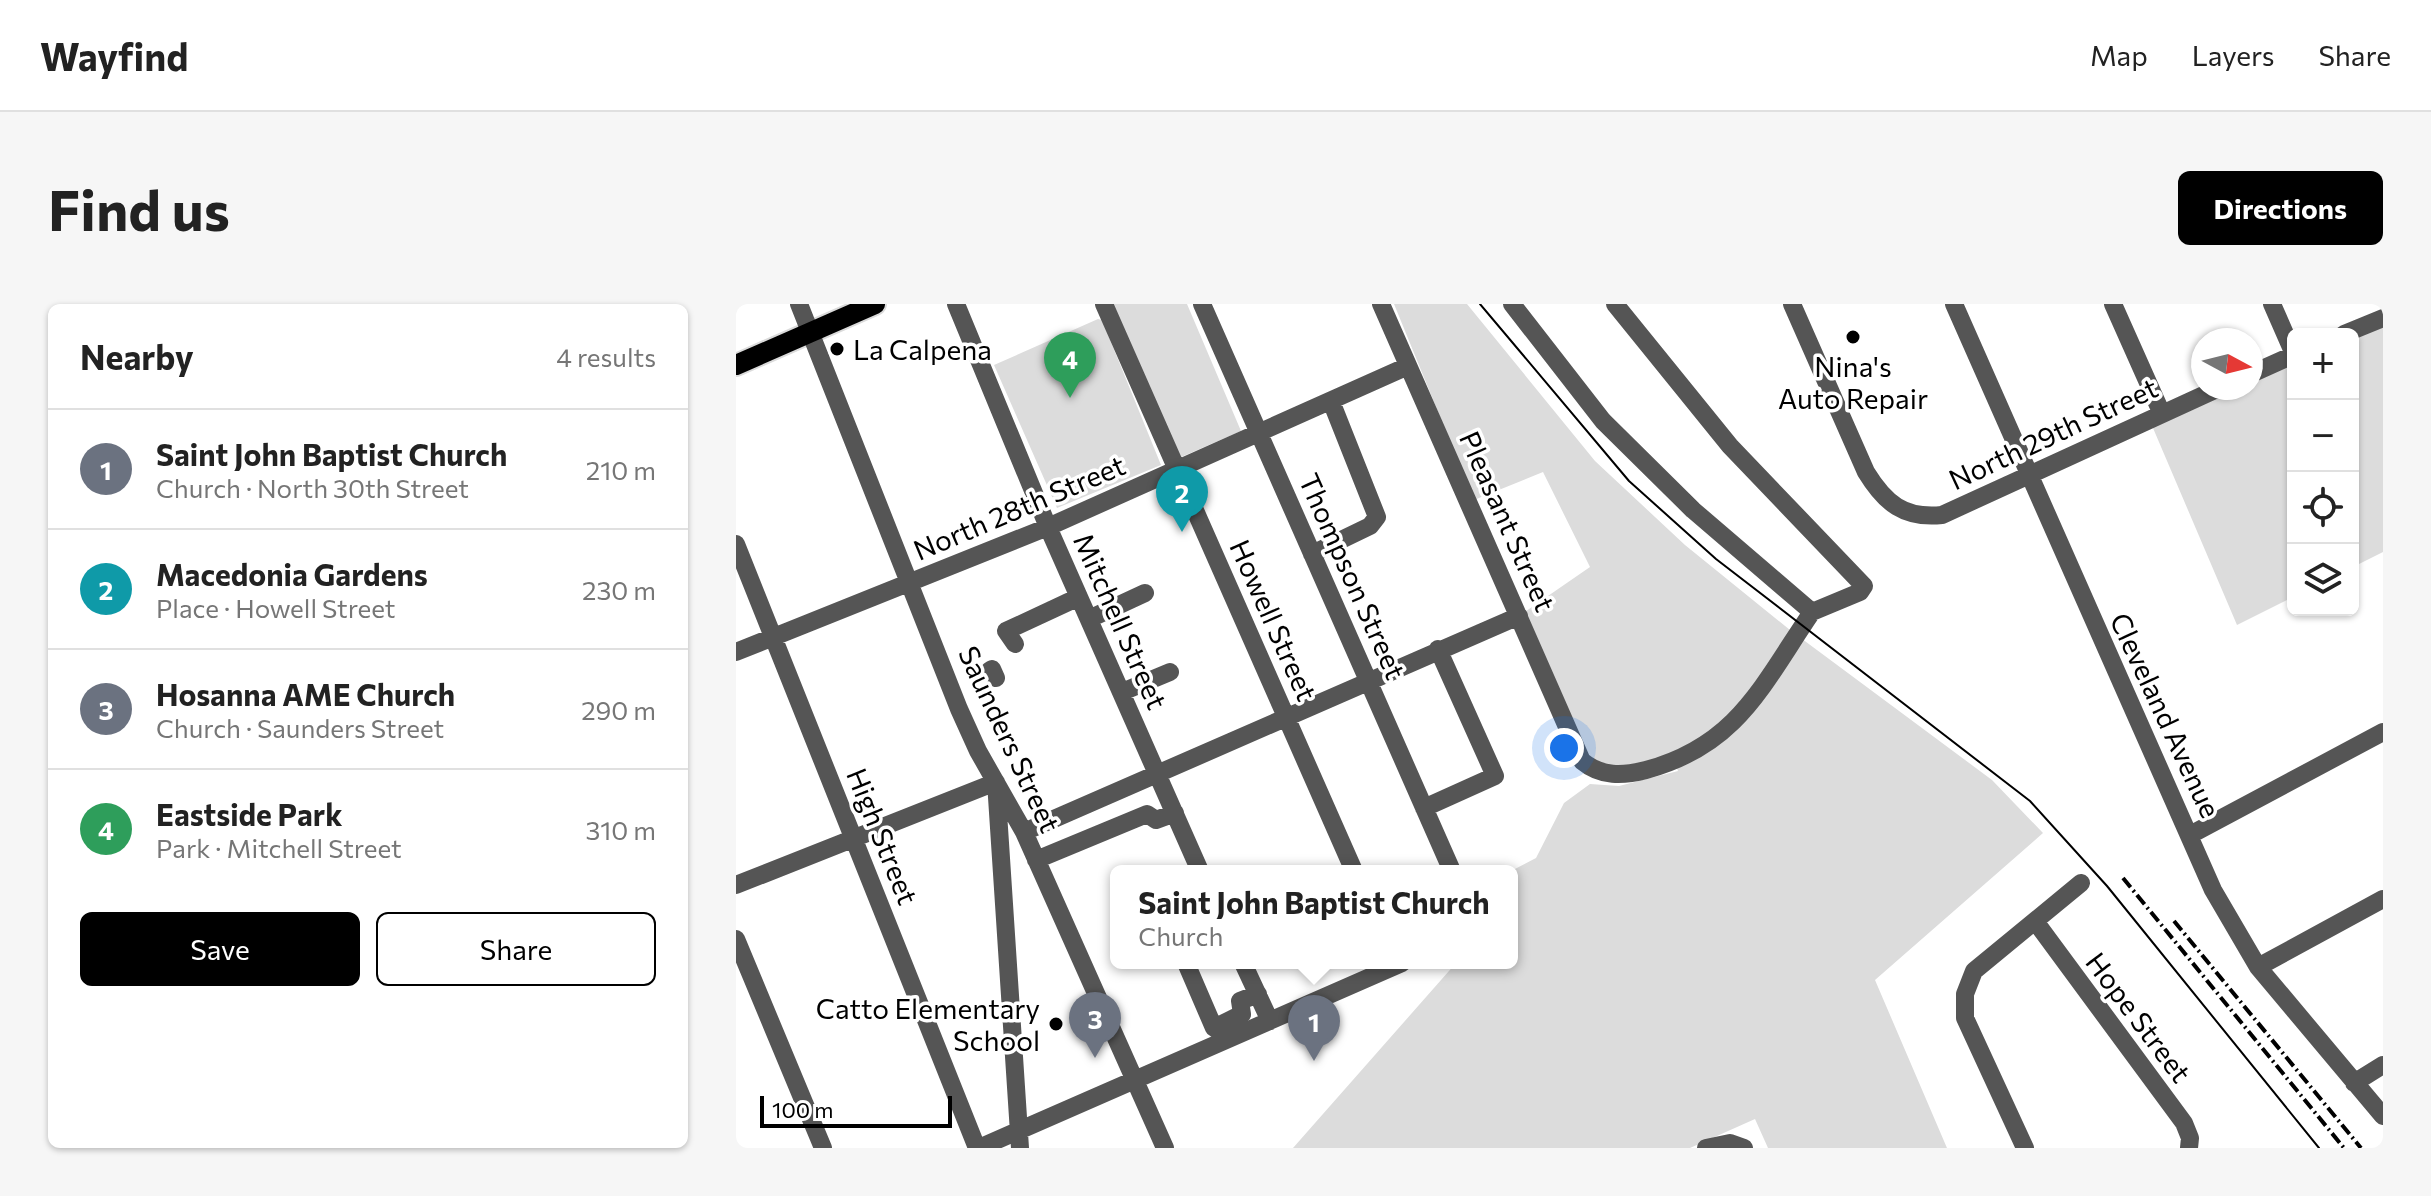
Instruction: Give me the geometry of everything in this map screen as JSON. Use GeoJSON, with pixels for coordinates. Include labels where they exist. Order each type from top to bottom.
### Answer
{"type":"FeatureCollection","features":[{"type":"Feature","properties":{"kind":"main road"},"geometry":{"type":"LineString","coordinates":[[736,365],[875,304]]}},
{"type":"Feature","properties":{"kind":"street","name":"Saunders Street"},"geometry":{"type":"LineString","coordinates":[[799,304],[959,709],[1024,832],[1165,1148]]}},
{"type":"Feature","properties":{"kind":"street","name":"Mitchell Street"},"geometry":{"type":"LineString","coordinates":[[956,304],[1048,527],[1197,865]]}},
{"type":"Feature","properties":{"kind":"street","name":"Howell Street"},"geometry":{"type":"LineString","coordinates":[[1104,304],[1351,865]]}},
{"type":"Feature","properties":{"kind":"street","name":"Thompson Street"},"geometry":{"type":"LineString","coordinates":[[1202,304],[1449,865]]}},
{"type":"Feature","properties":{"kind":"street","name":"Pleasant Street"},"geometry":{"type":"LineString","coordinates":[[1381,304],[1582,761],[1607,774],[1628,775],[1682,761],[1719,737],[1757,695],[1812,612]]}},
{"type":"Feature","properties":{"kind":"street"},"geometry":{"type":"LineString","coordinates":[[1512,304],[1603,421],[1693,510],[1812,612],[1860,592],[1864,586],[1730,446],[1615,304]]}},
{"type":"Feature","properties":{"kind":"street","name":"North 29th Street"},"geometry":{"type":"LineString","coordinates":[[1792,304],[1866,472],[1880,496],[1897,510],[1907,513],[1942,515],[2193,400]]}},
{"type":"Feature","properties":{"kind":"street","name":"Cleveland Avenue"},"geometry":{"type":"LineString","coordinates":[[1954,304],[2149,752],[2213,890],[2258,967],[2383,1116]]}},
{"type":"Feature","properties":{"kind":"street"},"geometry":{"type":"LineString","coordinates":[[2113,304],[2162,414]]}},
{"type":"Feature","properties":{"kind":"street"},"geometry":{"type":"LineString","coordinates":[[2272,304],[2287,340]]}},
{"type":"Feature","properties":{"kind":"street"},"geometry":{"type":"LineString","coordinates":[[2359,328],[2383,318]]}},
{"type":"Feature","properties":{"kind":"street"},"geometry":{"type":"LineString","coordinates":[[2263,368],[2287,357]]}},
{"type":"Feature","properties":{"kind":"street","name":"North 28th Street"},"geometry":{"type":"LineString","coordinates":[[736,652],[1048,527],[1408,366]]}},
{"type":"Feature","properties":{"kind":"street"},"geometry":{"type":"LineString","coordinates":[[1312,554],[1370,526],[1377,517],[1331,401]]}},
{"type":"Feature","properties":{"kind":"street","name":"High Street"},"geometry":{"type":"LineString","coordinates":[[736,544],[978,1148]]}},
{"type":"Feature","properties":{"kind":"street"},"geometry":{"type":"LineString","coordinates":[[1089,619],[1145,593]]}},
{"type":"Feature","properties":{"kind":"street"},"geometry":{"type":"LineString","coordinates":[[1015,644],[1006,631],[1079,597]]}},
{"type":"Feature","properties":{"kind":"street"},"geometry":{"type":"LineString","coordinates":[[1024,832],[1519,616]]}},
{"type":"Feature","properties":{"kind":"street"},"geometry":{"type":"LineString","coordinates":[[1424,808],[1495,776],[1438,649]]}},
{"type":"Feature","properties":{"kind":"street"},"geometry":{"type":"LineString","coordinates":[[1122,692],[1170,672]]}},
{"type":"Feature","properties":{"kind":"street"},"geometry":{"type":"LineString","coordinates":[[2190,835],[2383,732]]}},
{"type":"Feature","properties":{"kind":"street"},"geometry":{"type":"LineString","coordinates":[[736,885],[996,782],[1020,1139]]}},
{"type":"Feature","properties":{"kind":"street"},"geometry":{"type":"LineString","coordinates":[[1036,860],[1147,814],[1156,820],[1175,813]]}},
{"type":"Feature","properties":{"kind":"street"},"geometry":{"type":"LineString","coordinates":[[2025,1148],[1965,1018],[1965,994],[1974,971],[2081,883]]}},
{"type":"Feature","properties":{"kind":"street"},"geometry":{"type":"LineString","coordinates":[[2258,967],[2383,899]]}},
{"type":"Feature","properties":{"kind":"street","name":"Hope Street"},"geometry":{"type":"LineString","coordinates":[[2035,921],[2184,1123],[2190,1138],[2189,1148]]}},
{"type":"Feature","properties":{"kind":"street"},"geometry":{"type":"LineString","coordinates":[[736,939],[823,1148]]}},
{"type":"Feature","properties":{"kind":"street"},"geometry":{"type":"LineString","coordinates":[[1189,969],[1214,1028],[1242,1014],[1240,1001],[1258,994]]}},
{"type":"Feature","properties":{"kind":"street"},"geometry":{"type":"LineString","coordinates":[[1246,969],[1270,1021]]}},
{"type":"Feature","properties":{"kind":"street"},"geometry":{"type":"LineString","coordinates":[[978,1148],[1020,1139],[1134,1081],[1387,969]]}},
{"type":"Feature","properties":{"kind":"street"},"geometry":{"type":"LineString","coordinates":[[2354,1083],[2383,1065]]}},
{"type":"Feature","properties":{"kind":"street"},"geometry":{"type":"LineString","coordinates":[[1706,1148],[1737,1145]]}},
{"type":"Feature","properties":{"kind":"shaded area"},"geometry":{"type":"Polygon","coordinates":[[[1113,304],[1187,304],[1241,431],[1179,458],[1113,304]]]}},
{"type":"Feature","properties":{"kind":"shaded area"},"geometry":{"type":"Polygon","coordinates":[[[1394,304],[1467,304],[1595,461],[1685,545],[1790,630],[1992,780],[2043,833],[1875,980],[1947,1148],[1768,1148],[1755,1119],[1690,1148],[1293,1148],[1451,969],[1518,969],[1518,867],[1536,858],[1564,803],[1590,784],[1619,786],[1678,771],[1672,754],[1630,771],[1588,766],[1519,616],[1590,567],[1543,472],[1474,500],[1394,304]]]}},
{"type":"Feature","properties":{"kind":"shaded area"},"geometry":{"type":"Polygon","coordinates":[[[1098,319],[1102,320],[1161,465],[1057,508],[994,365],[1098,319]]]}},
{"type":"Feature","properties":{"kind":"shaded area"},"geometry":{"type":"Polygon","coordinates":[[[2383,323],[2383,552],[2359,564],[2359,400],[2359,333],[2383,323]]]}},
{"type":"Feature","properties":{"kind":"shaded area"},"geometry":{"type":"Polygon","coordinates":[[[2287,363],[2287,600],[2237,625],[2150,421],[2200,400],[2263,400],[2263,373],[2287,363]]]}},
{"type":"Feature","properties":{"kind":"tram line"},"geometry":{"type":"LineString","coordinates":[[1480,304],[1629,481],[1716,559],[2030,801],[2107,886],[2319,1148]]}},
{"type":"Feature","properties":{"kind":"railway"},"geometry":{"type":"LineString","coordinates":[[2123,878],[2344,1148]]}},
{"type":"Feature","properties":{"kind":"railway"},"geometry":{"type":"LineString","coordinates":[[2174,921],[2361,1148]]}},
{"type":"Feature","properties":{"kind":"place","name":"Nina's Auto Repair"},"geometry":{"type":"Point","coordinates":[1853,337]}},
{"type":"Feature","properties":{"kind":"place","name":"La Calpena"},"geometry":{"type":"Point","coordinates":[837,349]}},
{"type":"Feature","properties":{"kind":"place","name":"Eastside Park"},"geometry":{"type":"Point","coordinates":[1070,398]}},
{"type":"Feature","properties":{"kind":"place","name":"Macedonia Gardens"},"geometry":{"type":"Point","coordinates":[1182,532]}},
{"type":"Feature","properties":{"kind":"place","name":"Catto Elementary School"},"geometry":{"type":"Point","coordinates":[1056,1024]}},
{"type":"Feature","properties":{"kind":"place","name":"Hosanna AME Church"},"geometry":{"type":"Point","coordinates":[1095,1058]}},
{"type":"Feature","properties":{"kind":"place","name":"Saint John Baptist Church"},"geometry":{"type":"Point","coordinates":[1314,1061]}}]}
